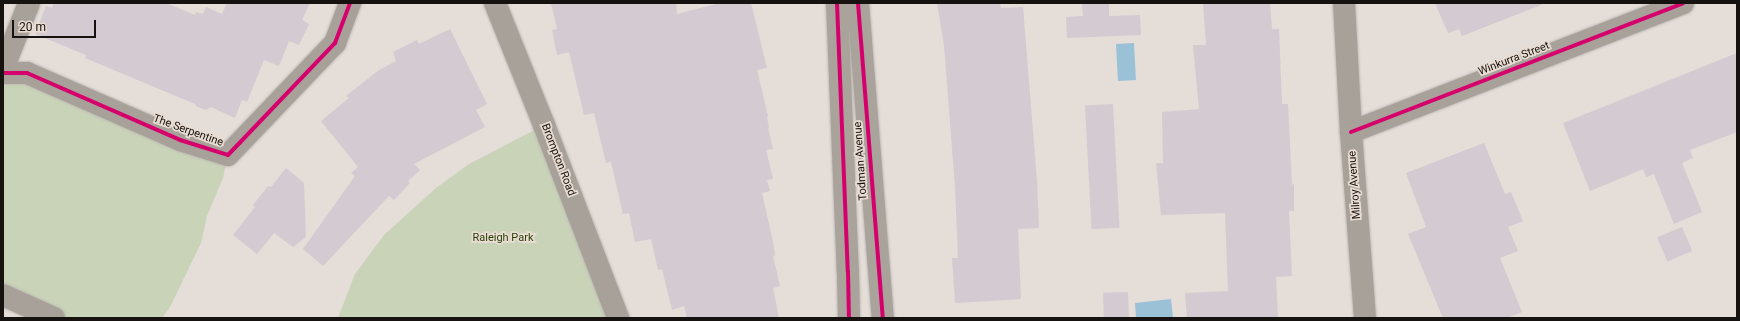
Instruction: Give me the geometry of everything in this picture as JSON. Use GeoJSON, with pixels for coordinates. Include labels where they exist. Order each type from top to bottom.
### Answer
{"type":"FeatureCollection","features":[{"type":"Feature","properties":{"kind":"main road","name":"Todman Avenue"},"geometry":{"type":"LineString","coordinates":[[837,3],[849,318]]}},
{"type":"Feature","properties":{"kind":"main road","name":"Todman Avenue"},"geometry":{"type":"LineString","coordinates":[[858,3],[883,318]]}},
{"type":"Feature","properties":{"kind":"street"},"geometry":{"type":"LineString","coordinates":[[3,69],[29,3]]}},
{"type":"Feature","properties":{"kind":"street","name":"The Serpentine"},"geometry":{"type":"LineString","coordinates":[[3,73],[27,73],[180,140],[228,155],[335,43],[350,3]]}},
{"type":"Feature","properties":{"kind":"street","name":"Brompton Road"},"geometry":{"type":"LineString","coordinates":[[495,3],[544,125],[618,318]]}},
{"type":"Feature","properties":{"kind":"street","name":"Milroy Avenue"},"geometry":{"type":"LineString","coordinates":[[1344,3],[1351,132],[1365,318]]}},
{"type":"Feature","properties":{"kind":"street","name":"Winkurra Street"},"geometry":{"type":"LineString","coordinates":[[1351,132],[1683,3]]}},
{"type":"Feature","properties":{"kind":"street"},"geometry":{"type":"LineString","coordinates":[[3,295],[54,318]]}},
{"type":"Feature","properties":{"kind":"green space"},"geometry":{"type":"Polygon","coordinates":[[[3,73],[228,155],[223,178],[207,216],[201,243],[170,307],[162,318],[54,318],[3,295],[3,73]]]}},
{"type":"Feature","properties":{"kind":"green space","name":"Raleigh Park"},"geometry":{"type":"Polygon","coordinates":[[[544,125],[618,318],[338,318],[355,274],[384,235],[436,188],[469,164],[544,125]]]}},
{"type":"Feature","properties":{"kind":"water"},"geometry":{"type":"Polygon","coordinates":[[[1134,43],[1136,80],[1118,81],[1116,44],[1134,43]]]}},
{"type":"Feature","properties":{"kind":"water"},"geometry":{"type":"Polygon","coordinates":[[[1171,299],[1173,318],[1136,318],[1135,303],[1171,299]]]}},
{"type":"Feature","properties":{"kind":"building"},"geometry":{"type":"Polygon","coordinates":[[[54,3],[166,3],[195,15],[196,12],[203,14],[206,7],[222,14],[227,3],[310,3],[302,20],[309,24],[299,45],[289,41],[279,66],[264,60],[247,102],[242,100],[235,118],[211,107],[206,110],[196,106],[195,104],[85,58],[86,55],[35,34],[46,6],[52,8],[54,3]]]}},
{"type":"Feature","properties":{"kind":"building"},"geometry":{"type":"Polygon","coordinates":[[[551,3],[676,3],[677,14],[720,3],[751,3],[767,68],[757,70],[768,116],[768,128],[773,149],[766,150],[773,179],[767,180],[770,191],[762,193],[773,242],[775,255],[773,256],[780,286],[773,288],[779,318],[687,318],[684,306],[672,310],[662,269],[658,270],[651,239],[635,242],[629,213],[623,214],[611,162],[606,163],[594,113],[584,115],[569,52],[557,55],[552,30],[557,29],[551,3]]]}},
{"type":"Feature","properties":{"kind":"building"},"geometry":{"type":"Polygon","coordinates":[[[937,3],[1000,3],[1001,8],[1023,7],[1037,181],[1039,228],[1018,229],[1021,299],[955,303],[952,258],[958,258],[955,187],[944,45],[937,3]]]}},
{"type":"Feature","properties":{"kind":"building"},"geometry":{"type":"Polygon","coordinates":[[[1082,3],[1109,3],[1109,16],[1140,15],[1141,35],[1067,38],[1066,17],[1083,16],[1082,3]]]}},
{"type":"Feature","properties":{"kind":"building"},"geometry":{"type":"Polygon","coordinates":[[[1203,3],[1270,3],[1272,29],[1279,29],[1282,104],[1288,104],[1292,185],[1294,184],[1294,211],[1289,211],[1292,276],[1276,277],[1278,318],[1187,318],[1185,293],[1228,291],[1225,213],[1161,215],[1156,163],[1163,163],[1162,112],[1199,109],[1193,45],[1206,45],[1203,3]]]}},
{"type":"Feature","properties":{"kind":"building"},"geometry":{"type":"Polygon","coordinates":[[[1435,3],[1541,3],[1541,5],[1462,36],[1459,29],[1448,33],[1435,3]]]}},
{"type":"Feature","properties":{"kind":"building"},"geometry":{"type":"Polygon","coordinates":[[[450,29],[487,104],[476,110],[485,127],[414,164],[420,170],[408,181],[410,183],[394,200],[389,196],[323,266],[303,249],[355,176],[351,173],[358,167],[321,121],[349,98],[346,96],[379,70],[396,61],[393,52],[417,40],[419,44],[450,29]]]}},
{"type":"Feature","properties":{"kind":"building"},"geometry":{"type":"Polygon","coordinates":[[[1737,53],[1737,132],[1690,150],[1693,158],[1682,163],[1702,212],[1674,224],[1654,174],[1646,177],[1643,169],[1590,191],[1563,123],[1737,53]]]}},
{"type":"Feature","properties":{"kind":"building"},"geometry":{"type":"Polygon","coordinates":[[[1113,104],[1119,228],[1092,229],[1085,105],[1113,104]]]}},
{"type":"Feature","properties":{"kind":"building"},"geometry":{"type":"Polygon","coordinates":[[[1484,143],[1505,194],[1511,192],[1523,221],[1508,227],[1518,251],[1500,258],[1522,312],[1507,318],[1443,318],[1408,234],[1426,227],[1406,173],[1484,143]]]}},
{"type":"Feature","properties":{"kind":"building"},"geometry":{"type":"Polygon","coordinates":[[[286,168],[304,183],[306,237],[293,247],[274,233],[257,254],[233,235],[255,207],[253,205],[268,186],[271,187],[286,168]]]}},
{"type":"Feature","properties":{"kind":"building"},"geometry":{"type":"Polygon","coordinates":[[[1682,227],[1692,251],[1667,261],[1657,238],[1682,227]]]}},
{"type":"Feature","properties":{"kind":"building"},"geometry":{"type":"Polygon","coordinates":[[[1128,292],[1129,318],[1104,318],[1103,293],[1128,292]]]}},
{"type":"Feature","properties":{"kind":"cycle path"},"geometry":{"type":"LineString","coordinates":[[3,73],[27,73],[180,140],[228,155],[335,43],[350,3]]}},
{"type":"Feature","properties":{"kind":"cycle path"},"geometry":{"type":"LineString","coordinates":[[837,3],[849,318]]}},
{"type":"Feature","properties":{"kind":"cycle path"},"geometry":{"type":"LineString","coordinates":[[858,3],[883,318]]}},
{"type":"Feature","properties":{"kind":"cycle path"},"geometry":{"type":"LineString","coordinates":[[1351,132],[1683,3]]}}]}
